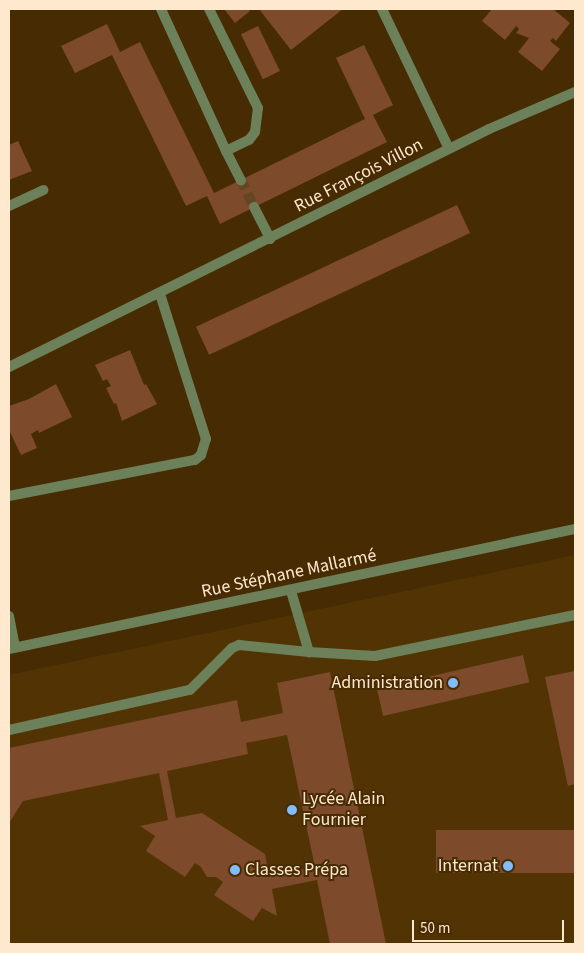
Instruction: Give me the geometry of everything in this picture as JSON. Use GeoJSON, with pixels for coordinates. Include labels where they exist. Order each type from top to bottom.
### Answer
{"type":"FeatureCollection","features":[{"type":"Feature","properties":{"kind":"street"},"geometry":{"type":"LineString","coordinates":[[161,9],[241,180]]}},
{"type":"Feature","properties":{"kind":"street"},"geometry":{"type":"LineString","coordinates":[[209,9],[258,108],[255,132],[249,140],[226,151]]}},
{"type":"Feature","properties":{"kind":"street"},"geometry":{"type":"LineString","coordinates":[[382,9],[449,149]]}},
{"type":"Feature","properties":{"kind":"street","name":"Rue François Villon"},"geometry":{"type":"LineString","coordinates":[[9,366],[160,294],[449,149],[575,92]]}},
{"type":"Feature","properties":{"kind":"street"},"geometry":{"type":"LineString","coordinates":[[9,206],[43,190]]}},
{"type":"Feature","properties":{"kind":"street"},"geometry":{"type":"LineString","coordinates":[[254,207],[270,239]]}},
{"type":"Feature","properties":{"kind":"street"},"geometry":{"type":"LineString","coordinates":[[9,496],[195,460],[201,455],[206,439],[160,294]]}},
{"type":"Feature","properties":{"kind":"street","name":"Rue Stéphane Mallarmé"},"geometry":{"type":"LineString","coordinates":[[12,648],[291,591],[575,529]]}},
{"type":"Feature","properties":{"kind":"street"},"geometry":{"type":"LineString","coordinates":[[291,591],[309,652]]}},
{"type":"Feature","properties":{"kind":"street"},"geometry":{"type":"LineString","coordinates":[[9,730],[190,690],[232,648],[239,645],[375,656],[575,615]]}},
{"type":"Feature","properties":{"kind":"street"},"geometry":{"type":"LineString","coordinates":[[9,616],[12,648]]}},
{"type":"Feature","properties":{"kind":"shaded area","name":"Lycée Alain Fournier"},"geometry":{"type":"Polygon","coordinates":[[[575,555],[575,944],[9,944],[9,675],[575,555]]]}},
{"type":"Feature","properties":{"kind":"building"},"geometry":{"type":"Polygon","coordinates":[[[224,9],[248,9],[250,11],[235,23],[224,9]]]}},
{"type":"Feature","properties":{"kind":"building"},"geometry":{"type":"Polygon","coordinates":[[[259,9],[343,9],[291,50],[259,9]]]}},
{"type":"Feature","properties":{"kind":"building"},"geometry":{"type":"Polygon","coordinates":[[[492,9],[553,9],[570,23],[556,41],[553,38],[550,41],[560,49],[542,71],[518,52],[529,38],[516,33],[519,29],[516,26],[505,40],[482,21],[492,9]]]}},
{"type":"Feature","properties":{"kind":"building"},"geometry":{"type":"Polygon","coordinates":[[[107,24],[120,52],[140,42],[214,193],[365,119],[336,58],[364,45],[393,105],[373,115],[387,142],[220,224],[207,196],[186,206],[112,55],[75,73],[61,46],[107,24]]]}},
{"type":"Feature","properties":{"kind":"building"},"geometry":{"type":"Polygon","coordinates":[[[258,26],[280,71],[263,79],[241,34],[258,26]]]}},
{"type":"Feature","properties":{"kind":"building"},"geometry":{"type":"Polygon","coordinates":[[[18,141],[32,171],[9,180],[9,145],[18,141]]]}},
{"type":"Feature","properties":{"kind":"building"},"geometry":{"type":"Polygon","coordinates":[[[457,205],[470,233],[209,355],[196,327],[457,205]]]}},
{"type":"Feature","properties":{"kind":"building"},"geometry":{"type":"Polygon","coordinates":[[[130,350],[144,385],[146,384],[157,404],[122,421],[116,403],[114,404],[106,388],[111,386],[107,379],[103,381],[95,365],[130,350]]]}},
{"type":"Feature","properties":{"kind":"building"},"geometry":{"type":"Polygon","coordinates":[[[56,384],[72,417],[39,433],[38,430],[31,434],[37,448],[21,455],[9,430],[9,406],[29,399],[56,384]]]}},
{"type":"Feature","properties":{"kind":"building","name":"Administration"},"geometry":{"type":"Polygon","coordinates":[[[523,655],[529,682],[383,716],[377,689],[523,655]]]}},
{"type":"Feature","properties":{"kind":"building"},"geometry":{"type":"Polygon","coordinates":[[[575,671],[575,784],[568,786],[545,677],[575,671]]]}},
{"type":"Feature","properties":{"kind":"building"},"geometry":{"type":"Polygon","coordinates":[[[330,672],[386,944],[330,944],[317,880],[272,889],[277,916],[262,908],[253,921],[214,895],[223,882],[216,877],[207,877],[201,867],[195,863],[185,877],[146,851],[155,836],[140,826],[168,820],[159,773],[23,801],[9,823],[9,748],[237,700],[241,722],[283,713],[277,683],[330,672]],[[287,735],[246,743],[248,754],[167,771],[176,818],[202,813],[265,854],[269,876],[315,867],[287,735]]]}},
{"type":"Feature","properties":{"kind":"building","name":"Internat"},"geometry":{"type":"Polygon","coordinates":[[[436,830],[575,830],[575,873],[436,873],[436,830]]]}},
{"type":"Feature","properties":{"kind":"tunnel"},"geometry":{"type":"LineString","coordinates":[[241,180],[254,207]]}},
{"type":"Feature","properties":{"kind":"place","name":"Administration"},"geometry":{"type":"Point","coordinates":[453,683]}},
{"type":"Feature","properties":{"kind":"place","name":"Lycée Alain Fournier"},"geometry":{"type":"Point","coordinates":[292,810]}},
{"type":"Feature","properties":{"kind":"place","name":"Internat"},"geometry":{"type":"Point","coordinates":[508,866]}},
{"type":"Feature","properties":{"kind":"place","name":"Classes Prépa"},"geometry":{"type":"Point","coordinates":[235,870]}}]}
